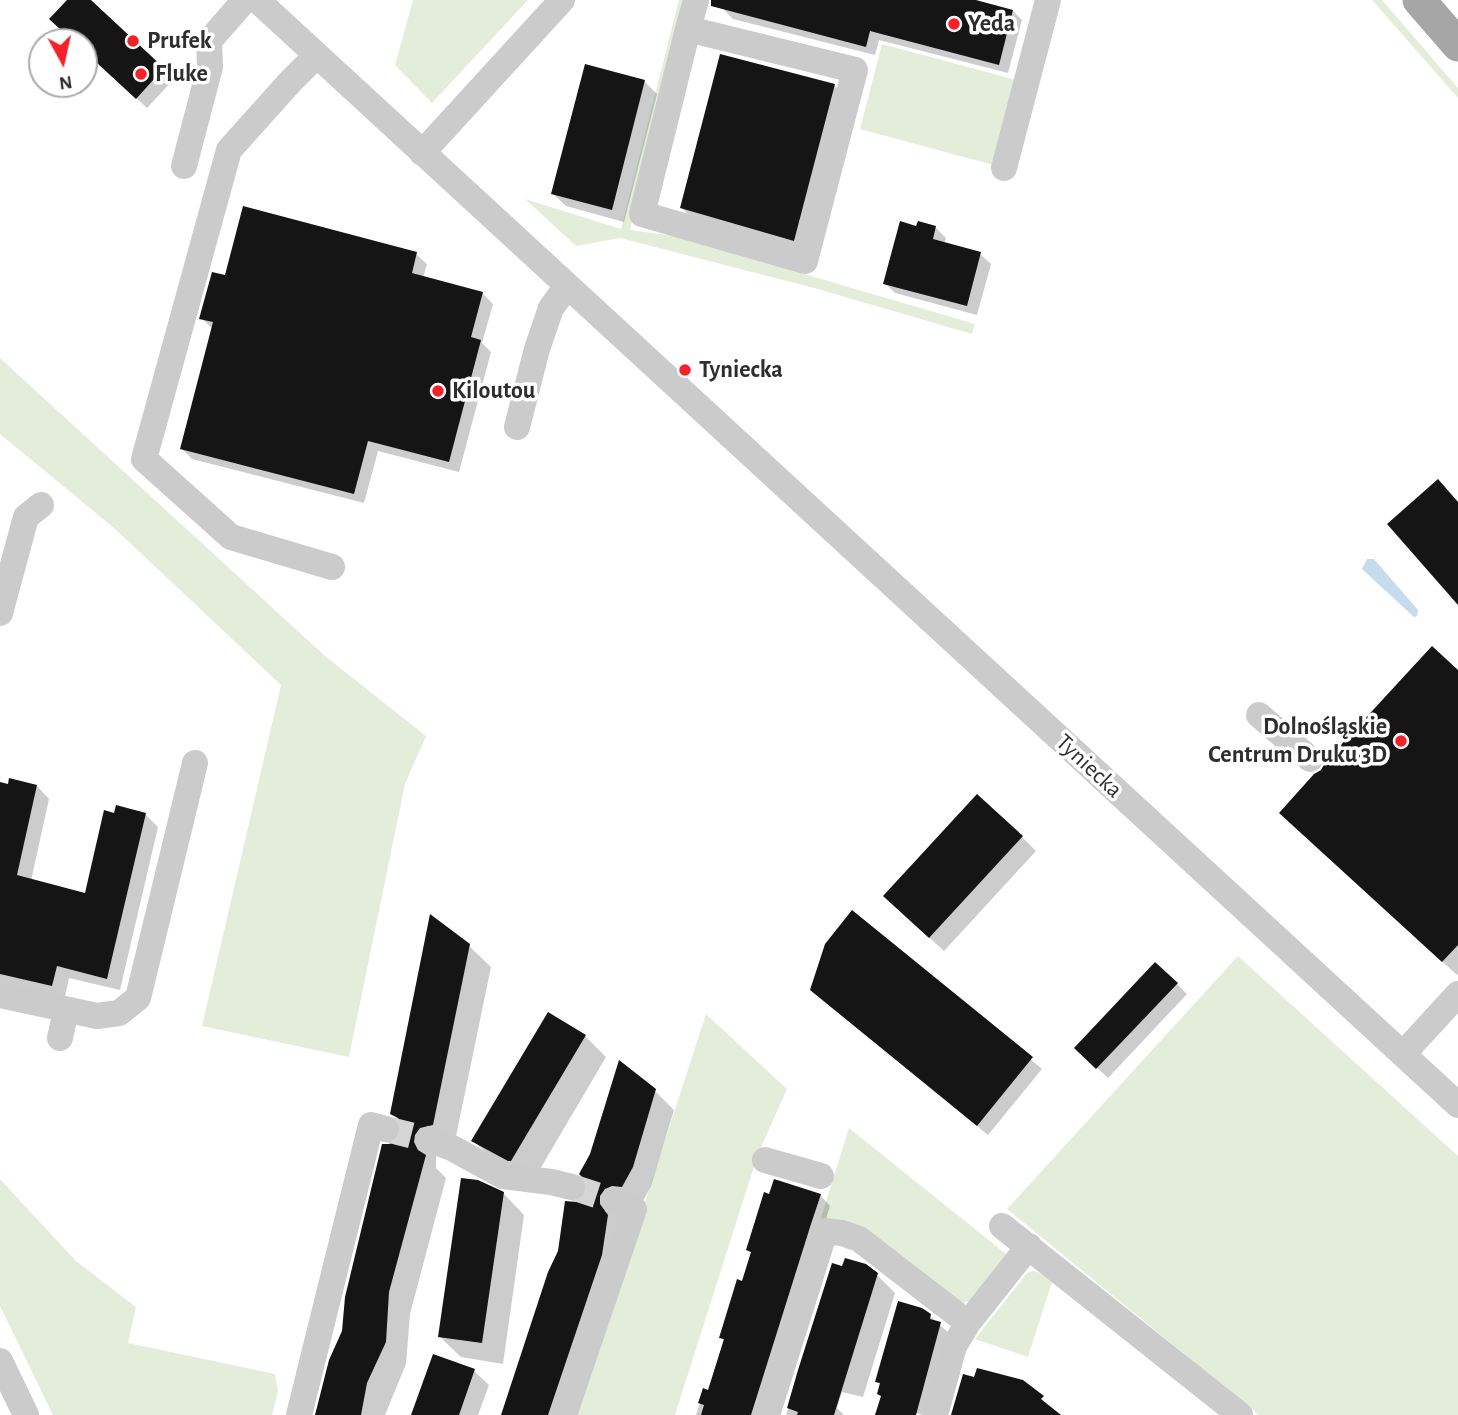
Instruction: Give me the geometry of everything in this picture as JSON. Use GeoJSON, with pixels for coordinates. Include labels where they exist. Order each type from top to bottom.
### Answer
{"type":"FeatureCollection","features":[{"type":"Feature","properties":{"kind":"main road"},"geometry":{"type":"LineString","coordinates":[[1419,0],[1458,45]]}},
{"type":"Feature","properties":{"kind":"street"},"geometry":{"type":"LineString","coordinates":[[184,166],[210,67],[209,41],[245,0]]}},
{"type":"Feature","properties":{"kind":"street","name":"Tyniecka"},"geometry":{"type":"LineString","coordinates":[[257,0],[1458,1105]]}},
{"type":"Feature","properties":{"kind":"street"},"geometry":{"type":"LineString","coordinates":[[422,153],[562,0]]}},
{"type":"Feature","properties":{"kind":"street"},"geometry":{"type":"LineString","coordinates":[[688,29],[856,70],[805,261],[642,214],[688,29],[696,0]]}},
{"type":"Feature","properties":{"kind":"street"},"geometry":{"type":"LineString","coordinates":[[1004,168],[1048,0]]}},
{"type":"Feature","properties":{"kind":"street"},"geometry":{"type":"LineString","coordinates":[[317,55],[229,150],[144,459],[231,537],[332,567]]}},
{"type":"Feature","properties":{"kind":"street"},"geometry":{"type":"LineString","coordinates":[[517,427],[537,349],[551,308],[567,286]]}},
{"type":"Feature","properties":{"kind":"street"},"geometry":{"type":"LineString","coordinates":[[0,613],[26,517],[41,505]]}},
{"type":"Feature","properties":{"kind":"street"},"geometry":{"type":"LineString","coordinates":[[1259,715],[1310,759]]}},
{"type":"Feature","properties":{"kind":"street"},"geometry":{"type":"LineString","coordinates":[[0,995],[97,1016],[119,1013],[138,998],[195,763]]}},
{"type":"Feature","properties":{"kind":"street"},"geometry":{"type":"LineString","coordinates":[[1403,1055],[1458,994]]}},
{"type":"Feature","properties":{"kind":"street"},"geometry":{"type":"LineString","coordinates":[[60,1038],[66,1011]]}},
{"type":"Feature","properties":{"kind":"street"},"geometry":{"type":"LineString","coordinates":[[299,1415],[371,1125],[386,1129]]}},
{"type":"Feature","properties":{"kind":"street"},"geometry":{"type":"LineString","coordinates":[[430,1140],[452,1148],[503,1176],[551,1182],[572,1188]]}},
{"type":"Feature","properties":{"kind":"street"},"geometry":{"type":"LineString","coordinates":[[765,1160],[821,1177]]}},
{"type":"Feature","properties":{"kind":"street"},"geometry":{"type":"LineString","coordinates":[[564,1415],[634,1209],[615,1201]]}},
{"type":"Feature","properties":{"kind":"street"},"geometry":{"type":"LineString","coordinates":[[1002,1226],[1240,1415]]}},
{"type":"Feature","properties":{"kind":"street"},"geometry":{"type":"LineString","coordinates":[[766,1415],[825,1231],[859,1239],[968,1323]]}},
{"type":"Feature","properties":{"kind":"street"},"geometry":{"type":"LineString","coordinates":[[935,1415],[954,1346],[968,1323],[1029,1246]]}},
{"type":"Feature","properties":{"kind":"street"},"geometry":{"type":"LineString","coordinates":[[0,1361],[26,1415]]}},
{"type":"Feature","properties":{"kind":"green space"},"geometry":{"type":"Polygon","coordinates":[[[413,0],[528,0],[432,103],[395,65],[413,0]]]}},
{"type":"Feature","properties":{"kind":"green space"},"geometry":{"type":"Polygon","coordinates":[[[679,0],[689,0],[630,230],[674,236],[975,324],[972,334],[818,289],[620,238],[576,246],[525,199],[621,229],[679,0]]]}},
{"type":"Feature","properties":{"kind":"green space"},"geometry":{"type":"Polygon","coordinates":[[[1372,0],[1382,0],[1458,88],[1458,98],[1372,0]]]}},
{"type":"Feature","properties":{"kind":"green space"},"geometry":{"type":"Polygon","coordinates":[[[882,44],[1020,81],[997,166],[860,129],[882,44]]]}},
{"type":"Feature","properties":{"kind":"green space"},"geometry":{"type":"Polygon","coordinates":[[[0,358],[325,656],[426,736],[405,784],[349,1057],[202,1026],[281,685],[114,528],[0,434],[0,358]]]}},
{"type":"Feature","properties":{"kind":"green space"},"geometry":{"type":"Polygon","coordinates":[[[1238,956],[1458,1156],[1458,1415],[1259,1415],[1007,1209],[1238,956]]]}},
{"type":"Feature","properties":{"kind":"green space"},"geometry":{"type":"Polygon","coordinates":[[[706,1014],[787,1089],[758,1154],[675,1415],[576,1415],[706,1014]]]}},
{"type":"Feature","properties":{"kind":"green space"},"geometry":{"type":"Polygon","coordinates":[[[849,1128],[1006,1254],[970,1301],[963,1303],[820,1221],[849,1128]]]}},
{"type":"Feature","properties":{"kind":"green space"},"geometry":{"type":"Polygon","coordinates":[[[0,1179],[76,1261],[136,1307],[128,1343],[275,1374],[278,1391],[272,1415],[53,1415],[0,1306],[0,1179]]]}},
{"type":"Feature","properties":{"kind":"green space"},"geometry":{"type":"Polygon","coordinates":[[[1033,1271],[1052,1282],[1028,1357],[975,1339],[1027,1273],[1033,1271]]]}},
{"type":"Feature","properties":{"kind":"water"},"geometry":{"type":"Polygon","coordinates":[[[1367,559],[1374,559],[1418,610],[1417,616],[1414,617],[1362,569],[1367,559]]]}},
{"type":"Feature","properties":{"kind":"building"},"geometry":{"type":"Polygon","coordinates":[[[67,0],[91,0],[164,68],[136,99],[98,64],[98,28],[59,28],[49,19],[67,0]]]}},
{"type":"Feature","properties":{"kind":"building"},"geometry":{"type":"Polygon","coordinates":[[[711,0],[976,0],[1013,10],[999,65],[870,31],[866,47],[711,6],[711,0]]]}},
{"type":"Feature","properties":{"kind":"building"},"geometry":{"type":"Polygon","coordinates":[[[720,54],[835,84],[794,241],[680,208],[720,54]]]}},
{"type":"Feature","properties":{"kind":"building"},"geometry":{"type":"Polygon","coordinates":[[[585,64],[645,80],[612,210],[551,194],[585,64]]]}},
{"type":"Feature","properties":{"kind":"building"},"geometry":{"type":"Polygon","coordinates":[[[243,206],[417,252],[412,273],[483,292],[471,337],[481,340],[449,462],[368,441],[354,494],[180,449],[213,322],[199,319],[212,272],[225,275],[243,206]]]}},
{"type":"Feature","properties":{"kind":"building"},"geometry":{"type":"Polygon","coordinates":[[[900,221],[916,226],[918,221],[936,226],[933,239],[981,252],[967,306],[883,284],[900,221]]]}},
{"type":"Feature","properties":{"kind":"building"},"geometry":{"type":"Polygon","coordinates":[[[1438,479],[1458,502],[1458,605],[1387,524],[1438,479]]]}},
{"type":"Feature","properties":{"kind":"building","name":"Dolnośląskie Centrum Druku 3D"},"geometry":{"type":"Polygon","coordinates":[[[1432,646],[1458,670],[1458,945],[1442,962],[1279,813],[1432,646]]]}},
{"type":"Feature","properties":{"kind":"building"},"geometry":{"type":"Polygon","coordinates":[[[9,778],[37,785],[17,875],[85,893],[104,810],[114,813],[116,805],[146,813],[107,979],[57,966],[52,986],[0,974],[0,782],[8,784],[9,778]]]}},
{"type":"Feature","properties":{"kind":"building"},"geometry":{"type":"Polygon","coordinates":[[[977,794],[1023,836],[929,938],[883,896],[977,794]]]}},
{"type":"Feature","properties":{"kind":"building"},"geometry":{"type":"Polygon","coordinates":[[[852,910],[1033,1057],[977,1126],[810,990],[825,944],[852,910]]]}},
{"type":"Feature","properties":{"kind":"building"},"geometry":{"type":"Polygon","coordinates":[[[430,914],[470,944],[433,1125],[420,1128],[415,1135],[414,1142],[418,1150],[426,1155],[389,1292],[386,1342],[367,1383],[361,1415],[315,1415],[329,1360],[342,1331],[345,1297],[382,1144],[397,1141],[401,1132],[398,1118],[390,1114],[430,914]]]}},
{"type":"Feature","properties":{"kind":"building"},"geometry":{"type":"Polygon","coordinates":[[[1155,962],[1178,983],[1096,1069],[1074,1048],[1155,962]]]}},
{"type":"Feature","properties":{"kind":"building"},"geometry":{"type":"Polygon","coordinates":[[[548,1012],[586,1035],[511,1161],[508,1161],[471,1141],[548,1012]]]}},
{"type":"Feature","properties":{"kind":"building"},"geometry":{"type":"Polygon","coordinates":[[[619,1060],[656,1089],[633,1167],[622,1187],[612,1186],[605,1189],[600,1196],[600,1204],[608,1215],[602,1255],[548,1415],[501,1415],[548,1272],[558,1251],[565,1201],[577,1202],[587,1191],[587,1182],[579,1174],[590,1154],[619,1060]]]}},
{"type":"Feature","properties":{"kind":"building"},"geometry":{"type":"Polygon","coordinates":[[[461,1178],[478,1180],[504,1192],[482,1343],[438,1337],[461,1178]]]}},
{"type":"Feature","properties":{"kind":"building"},"geometry":{"type":"Polygon","coordinates":[[[774,1179],[821,1194],[751,1415],[701,1415],[704,1405],[698,1403],[703,1388],[708,1390],[724,1339],[719,1338],[737,1279],[742,1281],[751,1252],[746,1250],[764,1192],[769,1194],[774,1179]]]}},
{"type":"Feature","properties":{"kind":"building"},"geometry":{"type":"Polygon","coordinates":[[[845,1258],[866,1264],[878,1273],[834,1415],[797,1415],[798,1412],[787,1408],[798,1370],[832,1263],[842,1266],[845,1258]]]}},
{"type":"Feature","properties":{"kind":"building"},"geometry":{"type":"Polygon","coordinates":[[[898,1301],[922,1308],[931,1314],[930,1319],[941,1322],[916,1415],[875,1415],[881,1396],[877,1394],[880,1383],[875,1382],[898,1301]]]}},
{"type":"Feature","properties":{"kind":"building"},"geometry":{"type":"Polygon","coordinates":[[[433,1354],[475,1369],[459,1415],[411,1415],[433,1354]]]}},
{"type":"Feature","properties":{"kind":"building"},"geometry":{"type":"Polygon","coordinates":[[[977,1368],[1023,1380],[1044,1396],[1041,1399],[1061,1415],[951,1415],[963,1374],[974,1377],[977,1368]]]}},
{"type":"Feature","properties":{"kind":"tunnel"},"geometry":{"type":"LineString","coordinates":[[386,1129],[430,1140]]}},
{"type":"Feature","properties":{"kind":"tunnel"},"geometry":{"type":"LineString","coordinates":[[572,1187],[615,1201]]}},
{"type":"Feature","properties":{"kind":"place","name":"Yeda"},"geometry":{"type":"Point","coordinates":[954,24]}},
{"type":"Feature","properties":{"kind":"place","name":"Prufek"},"geometry":{"type":"Point","coordinates":[133,41]}},
{"type":"Feature","properties":{"kind":"place","name":"Fluke"},"geometry":{"type":"Point","coordinates":[141,74]}},
{"type":"Feature","properties":{"kind":"place","name":"Tyniecka"},"geometry":{"type":"Point","coordinates":[685,370]}},
{"type":"Feature","properties":{"kind":"place","name":"Kiloutou"},"geometry":{"type":"Point","coordinates":[438,391]}},
{"type":"Feature","properties":{"kind":"place","name":"Dolnośląskie Centrum Druku 3D"},"geometry":{"type":"Point","coordinates":[1401,741]}}]}
